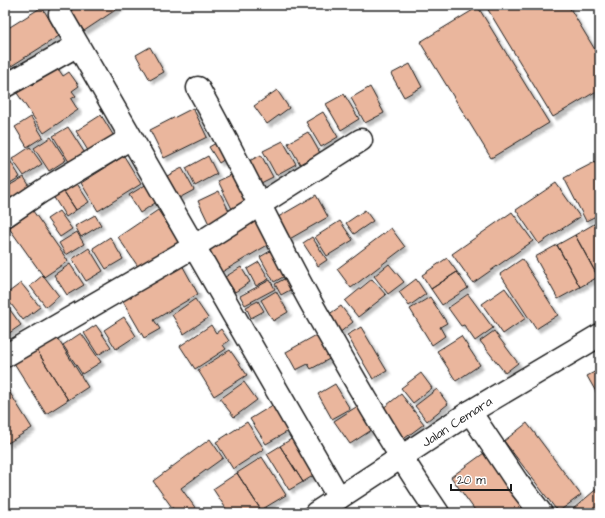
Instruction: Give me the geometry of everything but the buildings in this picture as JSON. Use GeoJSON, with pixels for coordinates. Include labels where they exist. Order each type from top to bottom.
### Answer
{"type":"FeatureCollection","features":[{"type":"Feature","properties":{"kind":"street"},"geometry":{"type":"LineString","coordinates":[[60,14],[339,498]]}},
{"type":"Feature","properties":{"kind":"street"},"geometry":{"type":"LineString","coordinates":[[5,86],[78,45]]}},
{"type":"Feature","properties":{"kind":"street"},"geometry":{"type":"LineString","coordinates":[[198,88],[229,143],[311,302],[400,458],[438,513]]}},
{"type":"Feature","properties":{"kind":"street"},"geometry":{"type":"LineString","coordinates":[[5,216],[42,191],[132,138]]}},
{"type":"Feature","properties":{"kind":"street"},"geometry":{"type":"LineString","coordinates":[[5,356],[195,246],[360,140]]}},
{"type":"Feature","properties":{"kind":"street","name":"Jalan Cemara"},"geometry":{"type":"LineString","coordinates":[[316,513],[470,412],[600,335]]}},
{"type":"Feature","properties":{"kind":"street"},"geometry":{"type":"LineString","coordinates":[[470,412],[541,513]]}}]}
